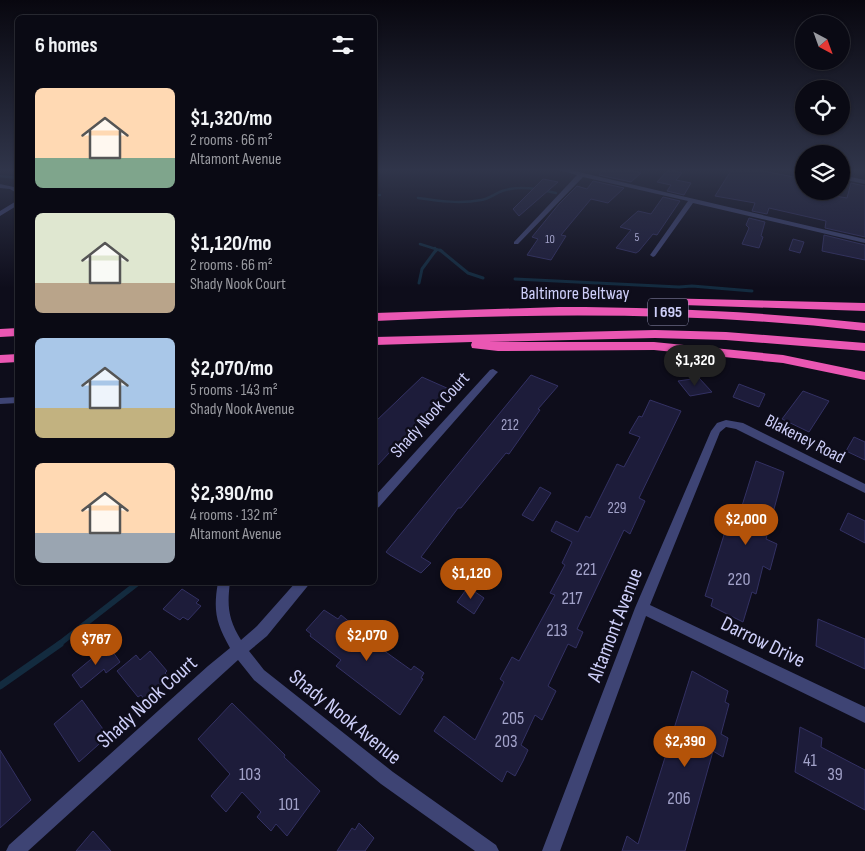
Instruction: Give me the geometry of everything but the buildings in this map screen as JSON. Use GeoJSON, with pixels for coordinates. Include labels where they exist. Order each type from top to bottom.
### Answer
{"type":"FeatureCollection","features":[{"type":"Feature","properties":{"kind":"highway"},"geometry":{"type":"LineString","coordinates":[[471,312],[567,303],[636,302],[865,307]]}},
{"type":"Feature","properties":{"kind":"highway","name":"Baltimore Beltway"},"geometry":{"type":"LineString","coordinates":[[377,316],[568,310],[696,313],[865,327]]}},
{"type":"Feature","properties":{"kind":"highway"},"geometry":{"type":"LineString","coordinates":[[0,333],[15,332]]}},
{"type":"Feature","properties":{"kind":"highway","name":"I 695"},"geometry":{"type":"LineString","coordinates":[[377,341],[655,334],[726,336],[865,347]]}},
{"type":"Feature","properties":{"kind":"highway"},"geometry":{"type":"LineString","coordinates":[[414,339],[498,347],[654,346],[688,348],[783,360],[865,376]]}},
{"type":"Feature","properties":{"kind":"highway"},"geometry":{"type":"LineString","coordinates":[[0,359],[15,358]]}},
{"type":"Feature","properties":{"kind":"street"},"geometry":{"type":"LineString","coordinates":[[516,243],[549,209]]}},
{"type":"Feature","properties":{"kind":"street"},"geometry":{"type":"LineString","coordinates":[[653,255],[685,209]]}},
{"type":"Feature","properties":{"kind":"street"},"geometry":{"type":"LineString","coordinates":[[724,209],[865,241]]}},
{"type":"Feature","properties":{"kind":"street","name":"Shady Nook Court"},"geometry":{"type":"LineString","coordinates":[[377,502],[493,372]]}},
{"type":"Feature","properties":{"kind":"street"},"geometry":{"type":"LineString","coordinates":[[0,401],[15,400]]}},
{"type":"Feature","properties":{"kind":"street","name":"Blakeney Road"},"geometry":{"type":"LineString","coordinates":[[728,422],[865,489]]}},
{"type":"Feature","properties":{"kind":"street","name":"Altamont Avenue"},"geometry":{"type":"LineString","coordinates":[[551,851],[642,608],[716,431],[720,424],[728,422]]}},
{"type":"Feature","properties":{"kind":"street","name":"Shady Nook Avenue"},"geometry":{"type":"LineString","coordinates":[[224,585],[221,602],[225,626],[238,650],[259,674],[387,778],[490,851]]}},
{"type":"Feature","properties":{"kind":"street","name":"Shady Nook Court"},"geometry":{"type":"LineString","coordinates":[[15,851],[238,650],[262,631],[302,585]]}},
{"type":"Feature","properties":{"kind":"street","name":"Darrow Drive"},"geometry":{"type":"LineString","coordinates":[[642,608],[865,715]]}},
{"type":"Feature","properties":{"kind":"waterway"},"geometry":{"type":"LineString","coordinates":[[420,244],[435,249]]}},
{"type":"Feature","properties":{"kind":"waterway"},"geometry":{"type":"LineString","coordinates":[[435,249],[441,251]]}},
{"type":"Feature","properties":{"kind":"waterway"},"geometry":{"type":"LineString","coordinates":[[419,283],[422,269],[436,250]]}},
{"type":"Feature","properties":{"kind":"waterway"},"geometry":{"type":"LineString","coordinates":[[441,251],[468,273],[483,278]]}},
{"type":"Feature","properties":{"kind":"waterway"},"geometry":{"type":"LineString","coordinates":[[515,279],[679,287],[692,286],[752,291]]}},
{"type":"Feature","properties":{"kind":"waterway"},"geometry":{"type":"LineString","coordinates":[[58,645],[135,585]]}},
{"type":"Feature","properties":{"kind":"waterway"},"geometry":{"type":"LineString","coordinates":[[0,686],[60,644]]}}]}
